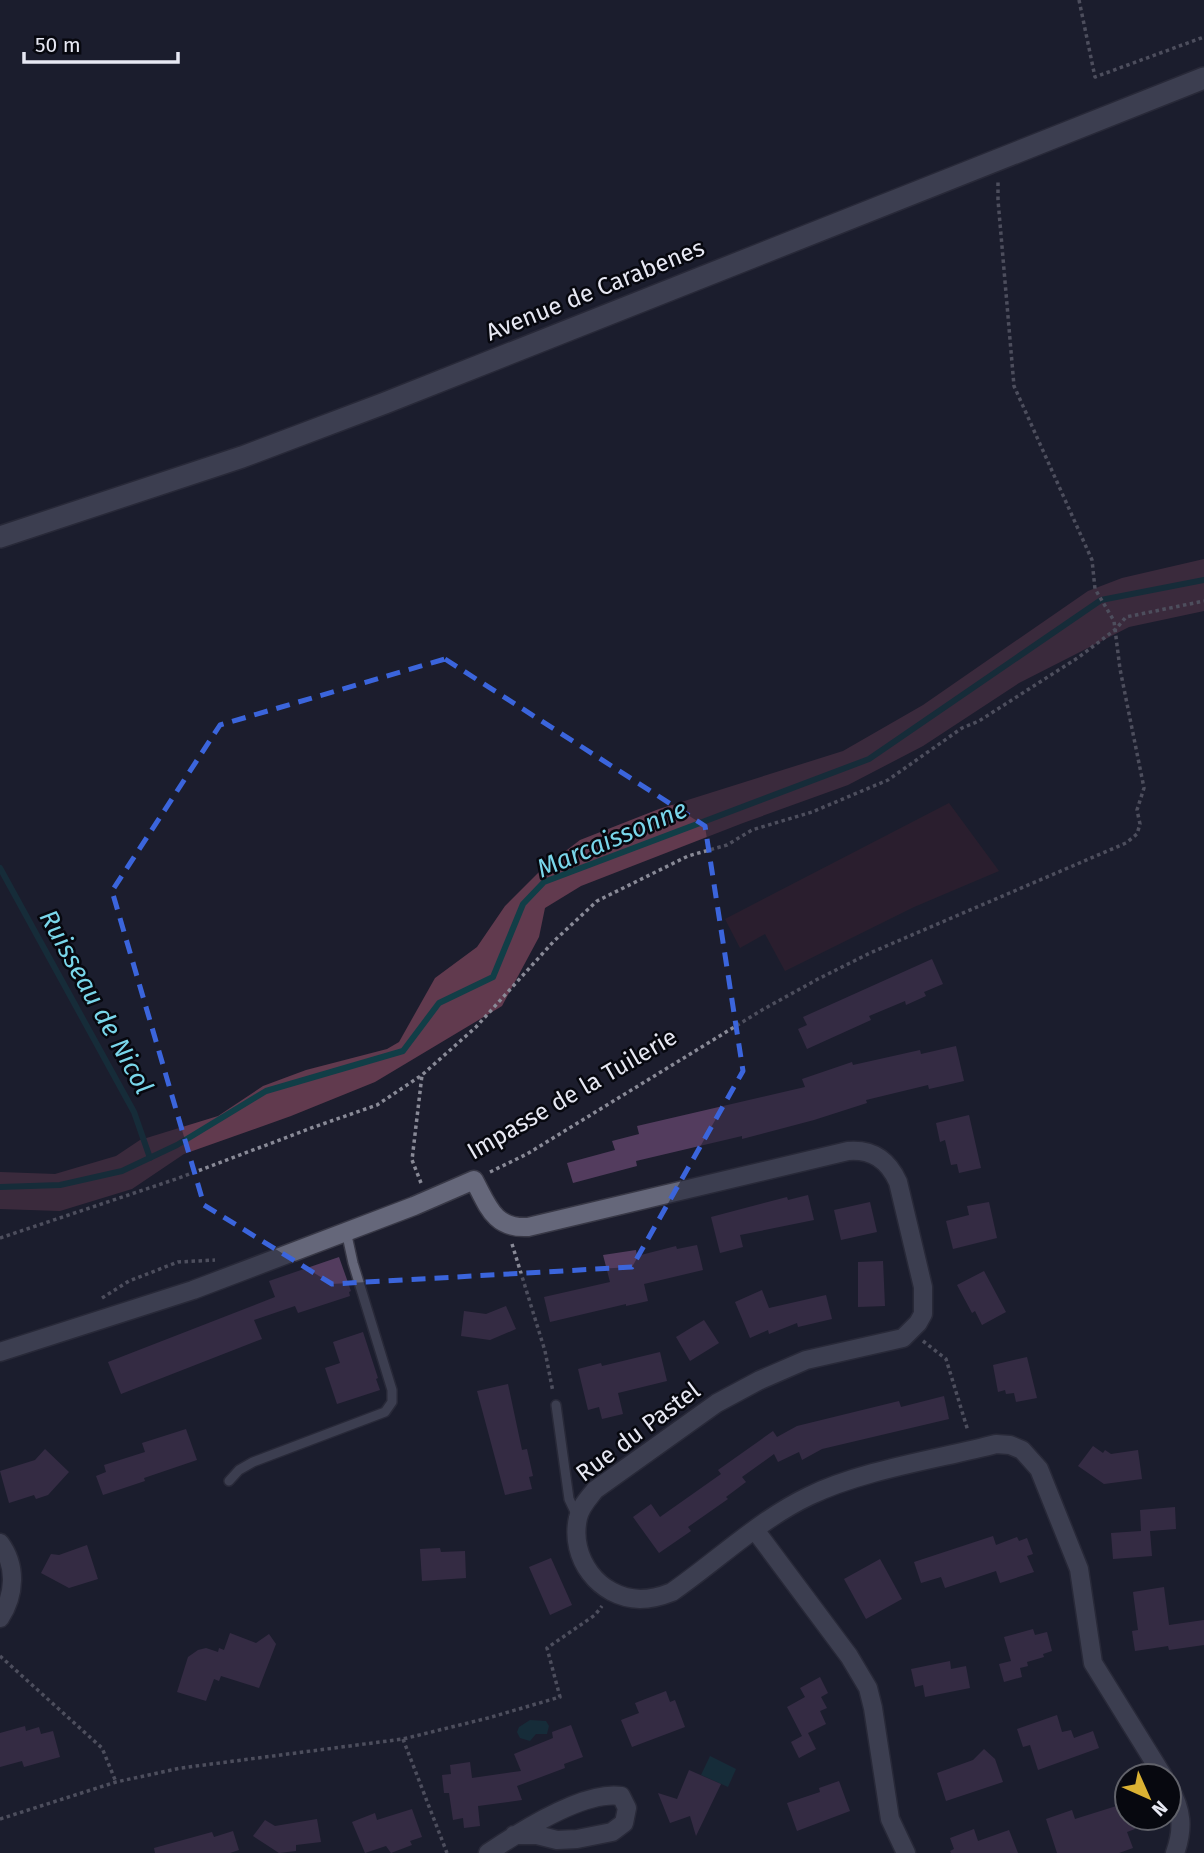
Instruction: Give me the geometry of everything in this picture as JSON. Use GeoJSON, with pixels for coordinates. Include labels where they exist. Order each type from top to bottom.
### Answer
{"type":"FeatureCollection","features":[{"type":"Feature","properties":{"kind":"street","name":"Avenue de Carabenes"},"geometry":{"type":"LineString","coordinates":[[0,537],[242,457],[386,403],[1204,78]]}},
{"type":"Feature","properties":{"kind":"street"},"geometry":{"type":"LineString","coordinates":[[474,1180],[499,1220],[513,1228],[528,1227],[848,1151],[863,1150],[884,1161],[898,1182],[923,1287],[924,1302],[918,1323],[911,1332]]}},
{"type":"Feature","properties":{"kind":"street","name":"Impasse de la Tuilerie"},"geometry":{"type":"LineString","coordinates":[[0,1352],[193,1290],[474,1180]]}},
{"type":"Feature","properties":{"kind":"street","name":"Rue du Pastel"},"geometry":{"type":"LineString","coordinates":[[613,1592],[594,1577],[579,1554],[578,1517],[583,1504],[596,1490],[738,1391],[806,1360],[891,1342],[911,1332]]}},
{"type":"Feature","properties":{"kind":"street"},"geometry":{"type":"LineString","coordinates":[[613,1592],[640,1599],[656,1598],[672,1592],[755,1530],[799,1502],[830,1487],[996,1444],[1010,1445],[1022,1450],[1039,1469],[1079,1569],[1093,1663],[1154,1762]]}},
{"type":"Feature","properties":{"kind":"street"},"geometry":{"type":"LineString","coordinates":[[755,1530],[849,1656],[868,1688],[890,1819],[906,1853]]}},
{"type":"Feature","properties":{"kind":"street"},"geometry":{"type":"LineString","coordinates":[[0,1543],[10,1562],[12,1578],[11,1594],[0,1618]]}},
{"type":"Feature","properties":{"kind":"street"},"geometry":{"type":"LineString","coordinates":[[488,1853],[514,1835],[551,1814],[609,1794],[621,1796],[627,1808],[624,1823],[612,1832],[557,1840],[537,1835],[514,1835]]}},
{"type":"Feature","properties":{"kind":"street"},"geometry":{"type":"LineString","coordinates":[[1175,1853],[1180,1832]]}},
{"type":"Feature","properties":{"kind":"lane"},"geometry":{"type":"LineString","coordinates":[[229,1481],[239,1470],[253,1462],[384,1412],[392,1402],[392,1390],[353,1263],[346,1231]]}},
{"type":"Feature","properties":{"kind":"lane"},"geometry":{"type":"LineString","coordinates":[[556,1405],[569,1499],[578,1517]]}},
{"type":"Feature","properties":{"kind":"path"},"geometry":{"type":"LineString","coordinates":[[1079,0],[1096,77],[1204,37]]}},
{"type":"Feature","properties":{"kind":"path"},"geometry":{"type":"LineString","coordinates":[[998,200],[1014,386],[1092,560],[1095,589],[1114,621],[1115,629]]}},
{"type":"Feature","properties":{"kind":"path"},"geometry":{"type":"LineString","coordinates":[[0,1238],[179,1178],[377,1105],[422,1075],[476,1027],[554,940],[597,901],[688,856],[727,845],[752,830],[812,812],[888,780],[962,728],[979,721],[1079,657],[1126,617],[1204,601]]}},
{"type":"Feature","properties":{"kind":"path","name":"Impasse de la Tuilerie"},"geometry":{"type":"LineString","coordinates":[[474,1180],[527,1154],[818,979],[870,953],[1126,843],[1137,834],[1140,824],[1137,810],[1144,788],[1120,669],[1115,629]]}},
{"type":"Feature","properties":{"kind":"path"},"geometry":{"type":"LineString","coordinates":[[422,1075],[412,1160],[427,1200]]}},
{"type":"Feature","properties":{"kind":"path"},"geometry":{"type":"LineString","coordinates":[[513,1228],[512,1243],[545,1351],[556,1405]]}},
{"type":"Feature","properties":{"kind":"path"},"geometry":{"type":"LineString","coordinates":[[911,1332],[946,1359],[974,1450]]}},
{"type":"Feature","properties":{"kind":"path"},"geometry":{"type":"LineString","coordinates":[[0,1819],[116,1782],[181,1768],[403,1739],[560,1697],[547,1648],[596,1615],[613,1592]]}},
{"type":"Feature","properties":{"kind":"path"},"geometry":{"type":"LineString","coordinates":[[0,1656],[102,1748],[116,1782]]}},
{"type":"Feature","properties":{"kind":"path"},"geometry":{"type":"LineString","coordinates":[[403,1739],[447,1853]]}},
{"type":"Feature","properties":{"kind":"highlighted area"},"geometry":{"type":"Polygon","coordinates":[[[445,659],[705,826],[743,1071],[632,1267],[332,1284],[204,1205],[112,891],[220,725],[445,659]]]}},
{"type":"Feature","properties":{"kind":"shaded area"},"geometry":{"type":"Polygon","coordinates":[[[1204,559],[1204,611],[1129,627],[1019,683],[923,746],[848,785],[581,886],[545,908],[539,937],[502,1006],[375,1082],[291,1116],[184,1154],[132,1189],[60,1211],[0,1209],[0,1172],[55,1174],[116,1156],[140,1140],[218,1116],[263,1086],[306,1070],[387,1049],[399,1042],[435,978],[477,947],[505,906],[542,869],[580,840],[659,809],[843,751],[923,705],[1088,591],[1122,578],[1204,559]]]}},
{"type":"Feature","properties":{"kind":"shaded area"},"geometry":{"type":"Polygon","coordinates":[[[949,803],[999,871],[914,907],[785,971],[765,934],[740,948],[725,919],[949,803]]]}},
{"type":"Feature","properties":{"kind":"shaded area"},"geometry":{"type":"Polygon","coordinates":[[[530,1720],[546,1721],[549,1726],[547,1734],[536,1734],[530,1741],[520,1738],[517,1732],[519,1727],[530,1720]]]}},
{"type":"Feature","properties":{"kind":"shaded area"},"geometry":{"type":"Polygon","coordinates":[[[710,1756],[736,1769],[728,1787],[701,1775],[710,1756]]]}},
{"type":"Feature","properties":{"kind":"building"},"geometry":{"type":"Polygon","coordinates":[[[932,959],[943,984],[924,992],[926,996],[906,1005],[905,1001],[869,1016],[871,1020],[807,1049],[798,1029],[807,1025],[803,1017],[932,959]]]}},
{"type":"Feature","properties":{"kind":"building"},"geometry":{"type":"Polygon","coordinates":[[[956,1046],[964,1081],[929,1089],[928,1085],[866,1100],[867,1103],[814,1120],[742,1139],[742,1136],[636,1161],[637,1166],[573,1183],[567,1163],[615,1150],[612,1141],[639,1134],[637,1126],[805,1087],[802,1079],[852,1062],[853,1065],[920,1050],[921,1054],[956,1046]]]}},
{"type":"Feature","properties":{"kind":"building"},"geometry":{"type":"Polygon","coordinates":[[[969,1115],[981,1168],[959,1173],[957,1164],[951,1165],[945,1140],[940,1142],[936,1123],[969,1115]]]}},
{"type":"Feature","properties":{"kind":"building"},"geometry":{"type":"Polygon","coordinates":[[[808,1195],[814,1220],[740,1235],[743,1247],[720,1253],[711,1217],[787,1197],[788,1200],[808,1195]]]}},
{"type":"Feature","properties":{"kind":"building"},"geometry":{"type":"Polygon","coordinates":[[[870,1202],[877,1232],[841,1240],[834,1210],[870,1202]]]}},
{"type":"Feature","properties":{"kind":"building"},"geometry":{"type":"Polygon","coordinates":[[[989,1202],[997,1238],[953,1249],[946,1221],[969,1215],[967,1206],[989,1202]]]}},
{"type":"Feature","properties":{"kind":"building"},"geometry":{"type":"Polygon","coordinates":[[[697,1245],[703,1270],[644,1284],[648,1301],[550,1322],[544,1297],[610,1282],[603,1255],[636,1250],[637,1256],[676,1246],[677,1249],[697,1245]]]}},
{"type":"Feature","properties":{"kind":"building"},"geometry":{"type":"Polygon","coordinates":[[[339,1257],[351,1291],[350,1296],[298,1313],[295,1306],[254,1320],[262,1339],[121,1394],[108,1362],[275,1297],[269,1281],[339,1257]]]}},
{"type":"Feature","properties":{"kind":"building"},"geometry":{"type":"Polygon","coordinates":[[[883,1261],[885,1306],[858,1307],[858,1262],[883,1261]]]}},
{"type":"Feature","properties":{"kind":"building"},"geometry":{"type":"Polygon","coordinates":[[[984,1271],[1006,1312],[982,1325],[975,1311],[972,1313],[957,1285],[984,1271]]]}},
{"type":"Feature","properties":{"kind":"building"},"geometry":{"type":"Polygon","coordinates":[[[762,1290],[769,1308],[826,1295],[832,1319],[798,1327],[797,1323],[769,1334],[768,1330],[750,1338],[735,1302],[762,1290]]]}},
{"type":"Feature","properties":{"kind":"building"},"geometry":{"type":"Polygon","coordinates":[[[506,1306],[516,1329],[490,1340],[461,1336],[464,1311],[486,1314],[506,1306]]]}},
{"type":"Feature","properties":{"kind":"building"},"geometry":{"type":"Polygon","coordinates":[[[704,1320],[719,1343],[690,1361],[676,1337],[704,1320]]]}},
{"type":"Feature","properties":{"kind":"building"},"geometry":{"type":"Polygon","coordinates":[[[363,1332],[380,1390],[337,1404],[325,1368],[340,1363],[333,1342],[363,1332]]]}},
{"type":"Feature","properties":{"kind":"building"},"geometry":{"type":"Polygon","coordinates":[[[660,1352],[667,1381],[618,1393],[623,1414],[602,1419],[599,1407],[588,1410],[578,1369],[660,1352]]]}},
{"type":"Feature","properties":{"kind":"building"},"geometry":{"type":"Polygon","coordinates":[[[1027,1357],[1037,1398],[1016,1402],[1014,1393],[1006,1394],[1005,1390],[998,1392],[993,1365],[1027,1357]]]}},
{"type":"Feature","properties":{"kind":"building"},"geometry":{"type":"Polygon","coordinates":[[[508,1384],[522,1450],[527,1449],[533,1476],[529,1477],[532,1489],[505,1495],[477,1391],[508,1384]]]}},
{"type":"Feature","properties":{"kind":"building"},"geometry":{"type":"Polygon","coordinates":[[[944,1396],[949,1419],[822,1449],[802,1460],[799,1452],[778,1462],[774,1454],[742,1477],[746,1482],[726,1497],[728,1499],[688,1527],[691,1531],[659,1553],[633,1517],[651,1504],[660,1517],[721,1474],[718,1470],[773,1431],[777,1437],[797,1426],[899,1401],[901,1407],[944,1396]]]}},
{"type":"Feature","properties":{"kind":"building"},"geometry":{"type":"Polygon","coordinates":[[[186,1429],[197,1460],[103,1495],[96,1476],[106,1472],[104,1465],[145,1452],[142,1443],[186,1429]]]}},
{"type":"Feature","properties":{"kind":"building"},"geometry":{"type":"Polygon","coordinates":[[[1093,1446],[1103,1453],[1105,1450],[1111,1454],[1138,1450],[1142,1479],[1104,1484],[1078,1466],[1093,1446]]]}},
{"type":"Feature","properties":{"kind":"building"},"geometry":{"type":"Polygon","coordinates":[[[45,1449],[69,1472],[48,1495],[36,1499],[34,1495],[9,1503],[0,1471],[35,1460],[45,1449]]]}},
{"type":"Feature","properties":{"kind":"building"},"geometry":{"type":"Polygon","coordinates":[[[1175,1507],[1176,1529],[1150,1531],[1152,1556],[1113,1559],[1111,1533],[1141,1531],[1140,1510],[1175,1507]]]}},
{"type":"Feature","properties":{"kind":"building"},"geometry":{"type":"Polygon","coordinates":[[[993,1536],[996,1545],[1017,1537],[1019,1541],[1027,1538],[1033,1554],[1027,1556],[1034,1572],[1000,1583],[996,1571],[945,1588],[941,1577],[921,1583],[914,1562],[993,1536]]]}},
{"type":"Feature","properties":{"kind":"building"},"geometry":{"type":"Polygon","coordinates":[[[87,1545],[98,1579],[69,1588],[41,1573],[51,1554],[59,1555],[87,1545]]]}},
{"type":"Feature","properties":{"kind":"building"},"geometry":{"type":"Polygon","coordinates":[[[440,1548],[441,1552],[465,1551],[466,1578],[422,1581],[420,1549],[440,1548]]]}},
{"type":"Feature","properties":{"kind":"building"},"geometry":{"type":"Polygon","coordinates":[[[551,1558],[572,1605],[550,1615],[529,1567],[551,1558]]]}},
{"type":"Feature","properties":{"kind":"building"},"geometry":{"type":"Polygon","coordinates":[[[880,1559],[902,1599],[866,1619],[844,1579],[880,1559]]]}},
{"type":"Feature","properties":{"kind":"building"},"geometry":{"type":"Polygon","coordinates":[[[1164,1587],[1169,1625],[1204,1620],[1204,1645],[1169,1650],[1168,1646],[1135,1651],[1132,1631],[1138,1630],[1133,1592],[1164,1587]]]}},
{"type":"Feature","properties":{"kind":"building"},"geometry":{"type":"Polygon","coordinates":[[[1033,1629],[1035,1635],[1047,1632],[1052,1651],[1020,1668],[1022,1677],[1004,1682],[999,1664],[1011,1661],[1004,1637],[1033,1629]]]}},
{"type":"Feature","properties":{"kind":"building"},"geometry":{"type":"Polygon","coordinates":[[[230,1633],[256,1643],[269,1634],[276,1644],[259,1688],[221,1676],[219,1681],[214,1679],[206,1701],[177,1692],[188,1657],[206,1648],[218,1652],[219,1648],[224,1650],[230,1633]]]}},
{"type":"Feature","properties":{"kind":"building"},"geometry":{"type":"Polygon","coordinates":[[[950,1661],[951,1669],[966,1666],[970,1688],[925,1697],[923,1685],[915,1687],[911,1669],[950,1661]]]}},
{"type":"Feature","properties":{"kind":"building"},"geometry":{"type":"Polygon","coordinates":[[[820,1677],[828,1693],[821,1697],[827,1708],[820,1711],[826,1724],[808,1733],[816,1749],[799,1758],[791,1742],[802,1736],[787,1707],[805,1697],[800,1688],[820,1677]]]}},
{"type":"Feature","properties":{"kind":"building"},"geometry":{"type":"Polygon","coordinates":[[[666,1691],[670,1702],[675,1700],[685,1727],[632,1747],[621,1720],[639,1713],[635,1703],[666,1691]]]}},
{"type":"Feature","properties":{"kind":"building"},"geometry":{"type":"Polygon","coordinates":[[[1057,1715],[1062,1732],[1071,1730],[1074,1738],[1093,1731],[1099,1748],[1038,1770],[1030,1745],[1023,1747],[1017,1729],[1057,1715]]]}},
{"type":"Feature","properties":{"kind":"building"},"geometry":{"type":"Polygon","coordinates":[[[571,1725],[583,1757],[564,1764],[565,1768],[517,1786],[522,1800],[478,1806],[480,1826],[464,1828],[463,1818],[453,1820],[449,1793],[444,1793],[442,1775],[451,1774],[450,1765],[470,1762],[472,1778],[521,1771],[514,1754],[553,1738],[552,1732],[571,1725]]]}},
{"type":"Feature","properties":{"kind":"building"},"geometry":{"type":"Polygon","coordinates":[[[25,1726],[26,1731],[39,1727],[41,1734],[53,1731],[60,1757],[24,1767],[22,1761],[0,1767],[0,1733],[25,1726]]]}},
{"type":"Feature","properties":{"kind":"building"},"geometry":{"type":"Polygon","coordinates":[[[984,1749],[995,1759],[1003,1782],[946,1801],[937,1773],[973,1760],[984,1749]]]}},
{"type":"Feature","properties":{"kind":"building"},"geometry":{"type":"Polygon","coordinates":[[[689,1770],[721,1784],[696,1836],[690,1816],[670,1823],[658,1793],[677,1799],[689,1770]]]}},
{"type":"Feature","properties":{"kind":"building"},"geometry":{"type":"Polygon","coordinates":[[[839,1781],[850,1811],[797,1831],[787,1803],[820,1792],[819,1788],[839,1781]]]}},
{"type":"Feature","properties":{"kind":"building"},"geometry":{"type":"Polygon","coordinates":[[[1113,1807],[1113,1832],[1127,1832],[1133,1848],[1119,1853],[1057,1853],[1046,1819],[1072,1810],[1075,1819],[1113,1807]]]}},
{"type":"Feature","properties":{"kind":"building"},"geometry":{"type":"Polygon","coordinates":[[[412,1809],[422,1837],[410,1841],[412,1845],[391,1853],[386,1846],[365,1853],[352,1822],[375,1813],[377,1820],[412,1809]]]}},
{"type":"Feature","properties":{"kind":"building"},"geometry":{"type":"Polygon","coordinates":[[[317,1819],[321,1842],[296,1845],[296,1851],[279,1853],[253,1836],[265,1820],[275,1826],[317,1819]]]}},
{"type":"Feature","properties":{"kind":"building"},"geometry":{"type":"Polygon","coordinates":[[[974,1829],[978,1841],[1009,1830],[1018,1853],[951,1853],[954,1849],[950,1838],[974,1829]]]}},
{"type":"Feature","properties":{"kind":"building"},"geometry":{"type":"Polygon","coordinates":[[[233,1831],[239,1850],[230,1853],[155,1853],[154,1848],[212,1832],[214,1837],[233,1831]]]}},
{"type":"Feature","properties":{"kind":"waterway","name":"Marcaissonne"},"geometry":{"type":"LineString","coordinates":[[0,1187],[60,1185],[122,1171],[177,1145],[266,1091],[403,1051],[439,1003],[493,977],[523,904],[544,882],[869,759],[1101,600],[1204,580]]}},
{"type":"Feature","properties":{"kind":"waterway","name":"Ruisseau de Nicol"},"geometry":{"type":"LineString","coordinates":[[0,868],[134,1112],[150,1158]]}}]}
